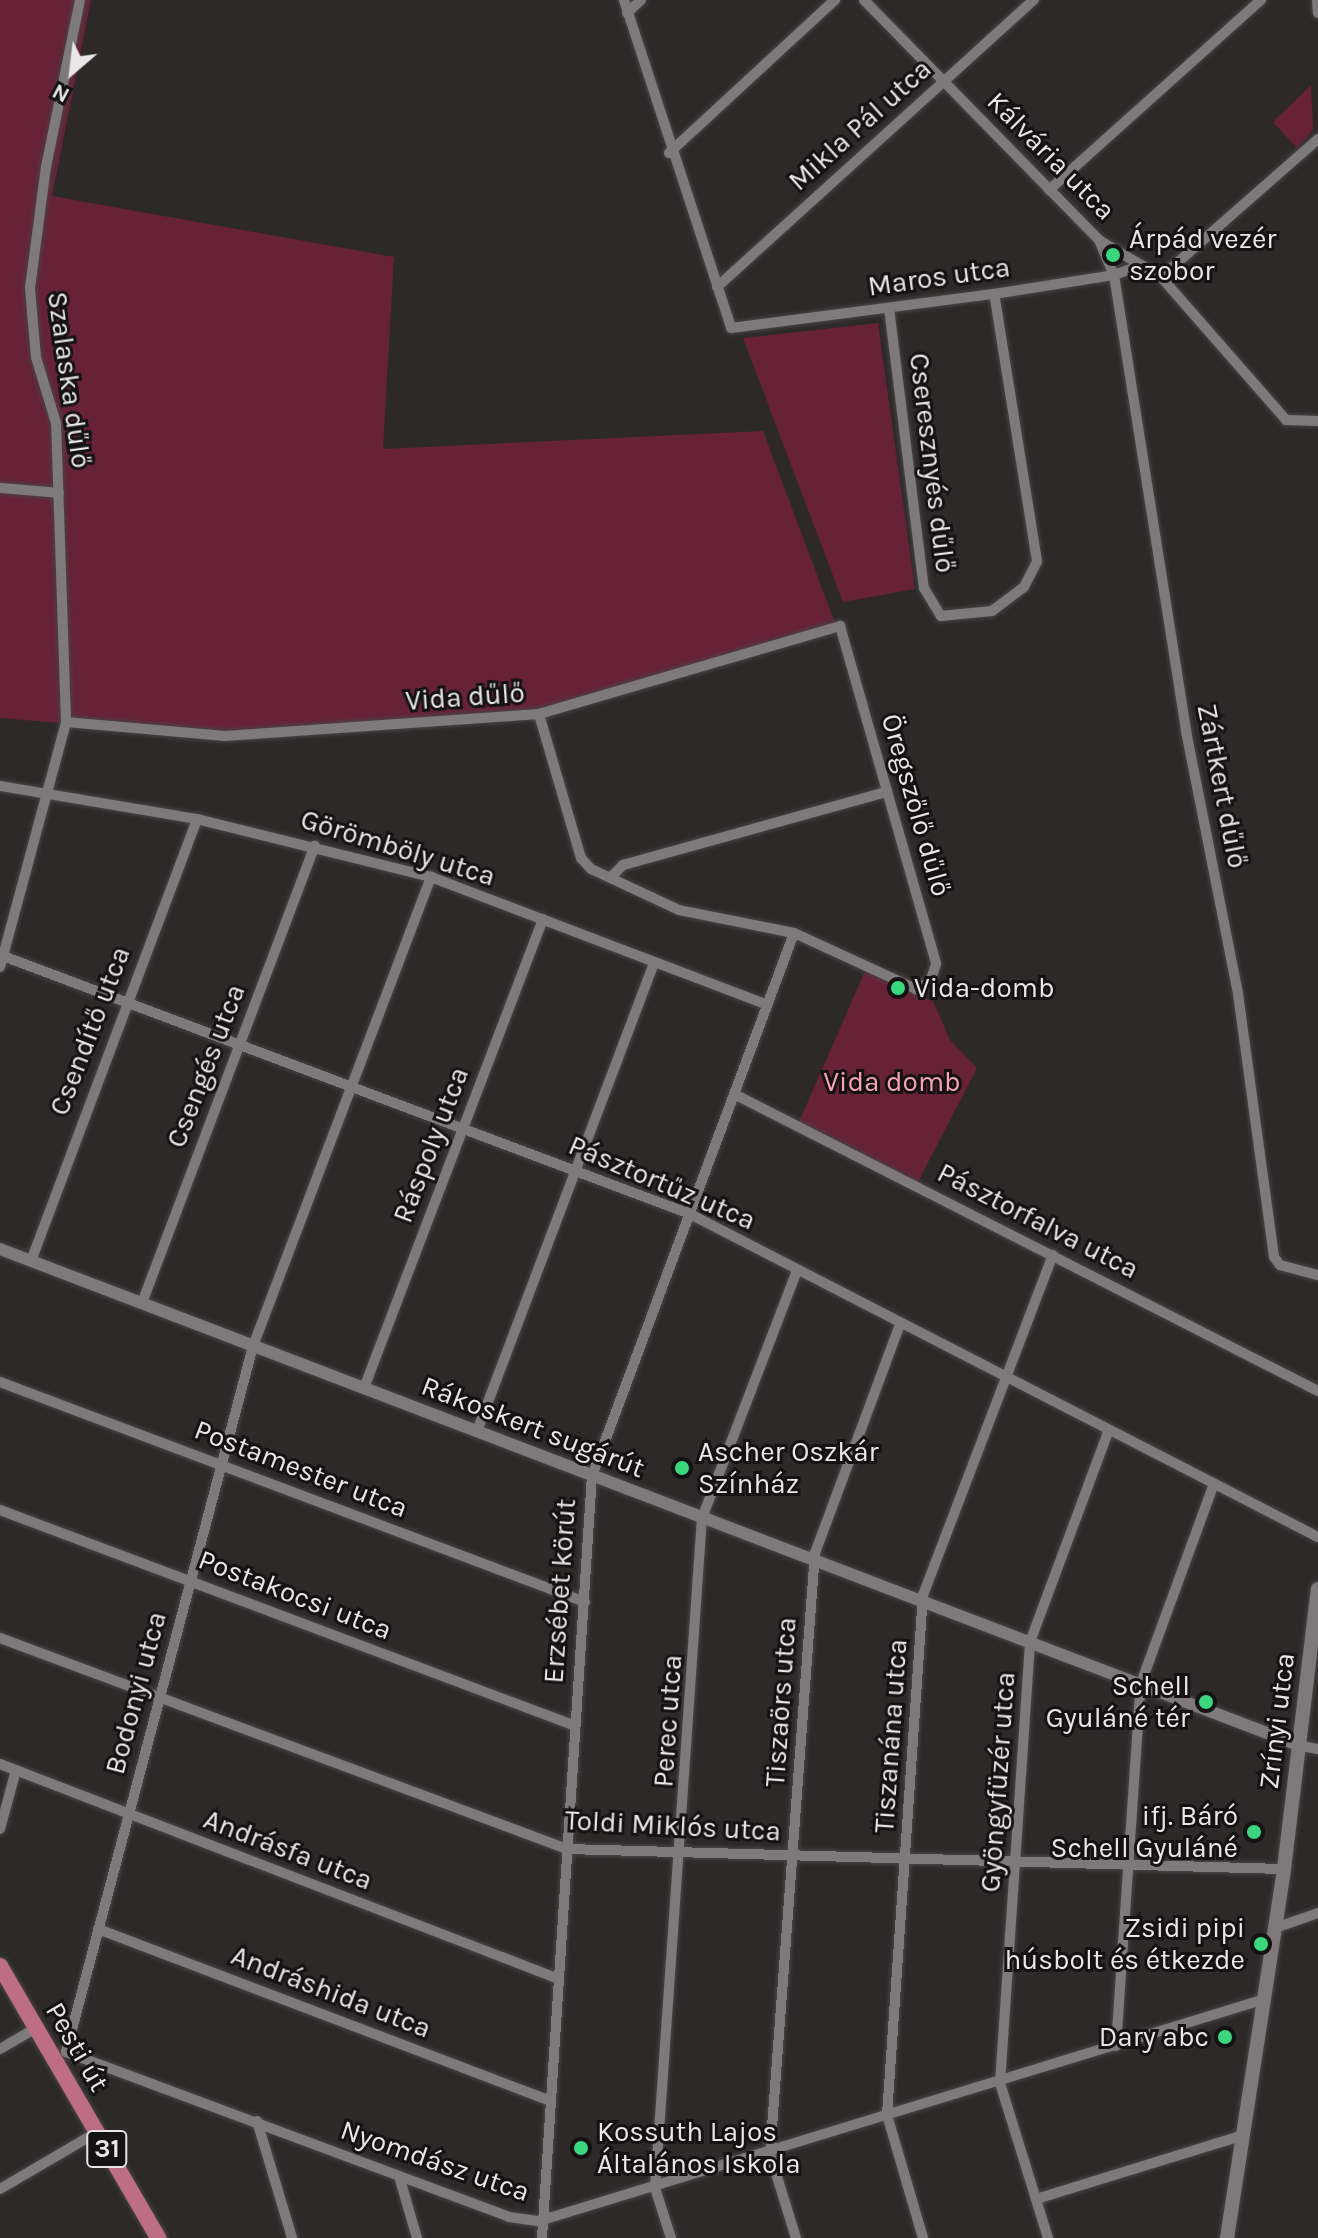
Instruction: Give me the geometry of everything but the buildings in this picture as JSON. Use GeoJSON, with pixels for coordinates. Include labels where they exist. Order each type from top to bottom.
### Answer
{"type":"FeatureCollection","features":[{"type":"Feature","properties":{"kind":"main road","name":"Zrínyi utca"},"geometry":{"type":"LineString","coordinates":[[1227,2238],[1284,1869],[1318,1589]]}},
{"type":"Feature","properties":{"kind":"main road","name":"Pesti út"},"geometry":{"type":"LineString","coordinates":[[0,1966],[36,2028],[60,2056],[97,2132],[155,2237]]}},
{"type":"Feature","properties":{"kind":"street","name":"Szalaska dűlő"},"geometry":{"type":"LineString","coordinates":[[2,961],[66,722],[56,423],[36,357],[30,288],[46,167],[80,0]]}},
{"type":"Feature","properties":{"kind":"street"},"geometry":{"type":"LineString","coordinates":[[624,0],[669,153],[717,287]]}},
{"type":"Feature","properties":{"kind":"street"},"geometry":{"type":"LineString","coordinates":[[627,13],[641,0]]}},
{"type":"Feature","properties":{"kind":"street"},"geometry":{"type":"LineString","coordinates":[[669,153],[835,0]]}},
{"type":"Feature","properties":{"kind":"street","name":"Kálvária utca"},"geometry":{"type":"LineString","coordinates":[[864,0],[1099,240],[1161,277],[1286,420],[1318,421]]}},
{"type":"Feature","properties":{"kind":"street","name":"Mikla Pál utca"},"geometry":{"type":"LineString","coordinates":[[717,287],[1034,0]]}},
{"type":"Feature","properties":{"kind":"street"},"geometry":{"type":"LineString","coordinates":[[1049,190],[1261,0]]}},
{"type":"Feature","properties":{"kind":"street"},"geometry":{"type":"LineString","coordinates":[[1317,0],[1318,13]]}},
{"type":"Feature","properties":{"kind":"street"},"geometry":{"type":"LineString","coordinates":[[1161,277],[1318,139]]}},
{"type":"Feature","properties":{"kind":"street"},"geometry":{"type":"LineString","coordinates":[[1099,240],[1114,275]]}},
{"type":"Feature","properties":{"kind":"street","name":"Maros utca"},"geometry":{"type":"LineString","coordinates":[[717,287],[731,328],[994,294],[1114,275],[1141,265]]}},
{"type":"Feature","properties":{"kind":"street","name":"Zártkert dűlő"},"geometry":{"type":"LineString","coordinates":[[1114,275],[1186,731],[1238,994],[1274,1257],[1280,1265],[1318,1275]]}},
{"type":"Feature","properties":{"kind":"street","name":"Cseresznyés dűlő"},"geometry":{"type":"LineString","coordinates":[[889,308],[924,588],[941,616],[992,611],[1024,587],[1037,561],[994,294]]}},
{"type":"Feature","properties":{"kind":"street"},"geometry":{"type":"LineString","coordinates":[[0,488],[59,493]]}},
{"type":"Feature","properties":{"kind":"street","name":"Öregszőlő dűlő"},"geometry":{"type":"LineString","coordinates":[[539,714],[840,626],[936,964],[930,982],[916,989]]}},
{"type":"Feature","properties":{"kind":"street","name":"Vida dűlő"},"geometry":{"type":"LineString","coordinates":[[66,722],[225,736],[539,714],[581,858],[679,910],[794,933],[916,989]]}},
{"type":"Feature","properties":{"kind":"street","name":"Görömböly utca"},"geometry":{"type":"LineString","coordinates":[[0,786],[47,790],[197,819],[431,877],[768,1005]]}},
{"type":"Feature","properties":{"kind":"street"},"geometry":{"type":"LineString","coordinates":[[612,876],[623,865],[887,792]]}},
{"type":"Feature","properties":{"kind":"street","name":"Csendítő utca"},"geometry":{"type":"LineString","coordinates":[[31,1261],[197,819]]}},
{"type":"Feature","properties":{"kind":"street","name":"Csengés utca"},"geometry":{"type":"LineString","coordinates":[[142,1303],[315,846]]}},
{"type":"Feature","properties":{"kind":"street","name":"Bodonyi utca"},"geometry":{"type":"LineString","coordinates":[[60,2056],[129,1815],[253,1346],[431,877]]}},
{"type":"Feature","properties":{"kind":"street","name":"Ráspoly utca"},"geometry":{"type":"LineString","coordinates":[[364,1388],[543,919]]}},
{"type":"Feature","properties":{"kind":"street","name":"Erzsébet körút"},"geometry":{"type":"LineString","coordinates":[[542,2238],[539,2221],[559,1979],[573,1725],[585,1602],[592,1476],[794,933]]}},
{"type":"Feature","properties":{"kind":"street","name":"Pásztortűz utca"},"geometry":{"type":"LineString","coordinates":[[2,961],[240,1043],[690,1214],[1006,1376],[1108,1432],[1318,1537]]}},
{"type":"Feature","properties":{"kind":"street"},"geometry":{"type":"LineString","coordinates":[[477,1431],[654,963]]}},
{"type":"Feature","properties":{"kind":"street","name":"Pásztorfalva utca"},"geometry":{"type":"LineString","coordinates":[[736,1095],[1318,1391]]}},
{"type":"Feature","properties":{"kind":"street","name":"Rákoskert sugárút"},"geometry":{"type":"LineString","coordinates":[[0,1249],[1301,1746],[1318,1749]]}},
{"type":"Feature","properties":{"kind":"street","name":"Tiszanána utca"},"geometry":{"type":"LineString","coordinates":[[923,2238],[887,2115],[907,1858],[922,1600],[1053,1255]]}},
{"type":"Feature","properties":{"kind":"street","name":"Perec utca"},"geometry":{"type":"LineString","coordinates":[[671,2238],[655,2188],[683,1853],[702,1518],[797,1270]]}},
{"type":"Feature","properties":{"kind":"street","name":"Tiszaörs utca"},"geometry":{"type":"LineString","coordinates":[[796,2238],[770,2154],[815,1560],[900,1324]]}},
{"type":"Feature","properties":{"kind":"street","name":"Postamester utca"},"geometry":{"type":"LineString","coordinates":[[0,1382],[585,1602]]}},
{"type":"Feature","properties":{"kind":"street","name":"Gyöngyfüzér utca"},"geometry":{"type":"LineString","coordinates":[[1048,2238],[1000,2083],[1018,1862],[1030,1642],[1108,1432]]}},
{"type":"Feature","properties":{"kind":"street"},"geometry":{"type":"LineString","coordinates":[[1116,2046],[1141,1683],[1214,1484]]}},
{"type":"Feature","properties":{"kind":"street","name":"Postakocsi utca"},"geometry":{"type":"LineString","coordinates":[[0,1510],[573,1725]]}},
{"type":"Feature","properties":{"kind":"street","name":"Toldi Miklós utca"},"geometry":{"type":"LineString","coordinates":[[0,1638],[567,1849],[1284,1869]]}},
{"type":"Feature","properties":{"kind":"street","name":"Andrásfa utca"},"geometry":{"type":"LineString","coordinates":[[0,1764],[559,1979]]}},
{"type":"Feature","properties":{"kind":"street"},"geometry":{"type":"LineString","coordinates":[[0,1829],[16,1770]]}},
{"type":"Feature","properties":{"kind":"street"},"geometry":{"type":"LineString","coordinates":[[1275,1928],[1318,1913]]}},
{"type":"Feature","properties":{"kind":"street","name":"Andráshida utca"},"geometry":{"type":"LineString","coordinates":[[98,1929],[547,2100]]}},
{"type":"Feature","properties":{"kind":"street","name":"Nyomdász utca"},"geometry":{"type":"LineString","coordinates":[[60,2056],[257,2121],[509,2217],[539,2221],[770,2154],[1265,1999]]}},
{"type":"Feature","properties":{"kind":"street"},"geometry":{"type":"LineString","coordinates":[[0,2049],[36,2028]]}},
{"type":"Feature","properties":{"kind":"street"},"geometry":{"type":"LineString","coordinates":[[257,2121],[292,2238]]}},
{"type":"Feature","properties":{"kind":"street"},"geometry":{"type":"LineString","coordinates":[[0,2189],[97,2132]]}},
{"type":"Feature","properties":{"kind":"street"},"geometry":{"type":"LineString","coordinates":[[1036,2199],[1244,2135]]}},
{"type":"Feature","properties":{"kind":"street"},"geometry":{"type":"LineString","coordinates":[[399,2176],[417,2238]]}},
{"type":"Feature","properties":{"kind":"green space"},"geometry":{"type":"Polygon","coordinates":[[[0,0],[91,0],[52,196],[394,257],[383,449],[763,431],[835,623],[545,708],[381,726],[223,731],[73,717],[72,724],[0,718],[0,0]]]}},
{"type":"Feature","properties":{"kind":"green space"},"geometry":{"type":"Polygon","coordinates":[[[1311,85],[1313,130],[1297,148],[1273,122],[1311,85]]]}},
{"type":"Feature","properties":{"kind":"green space"},"geometry":{"type":"Polygon","coordinates":[[[878,323],[915,589],[843,602],[743,338],[878,323]]]}},
{"type":"Feature","properties":{"kind":"green space","name":"Vida domb"},"geometry":{"type":"Polygon","coordinates":[[[865,971],[933,1001],[950,1040],[977,1068],[918,1182],[799,1122],[865,971]]]}},
{"type":"Feature","properties":{"kind":"place","name":"Árpád vezér szobor"},"geometry":{"type":"Point","coordinates":[1113,255]}},
{"type":"Feature","properties":{"kind":"place","name":"Vida-domb"},"geometry":{"type":"Point","coordinates":[898,988]}},
{"type":"Feature","properties":{"kind":"place","name":"Ascher Oszkár Színház"},"geometry":{"type":"Point","coordinates":[682,1468]}},
{"type":"Feature","properties":{"kind":"place","name":"Schell Gyuláné tér"},"geometry":{"type":"Point","coordinates":[1206,1702]}},
{"type":"Feature","properties":{"kind":"place","name":"ifj. Báró Schell Gyuláné"},"geometry":{"type":"Point","coordinates":[1254,1832]}},
{"type":"Feature","properties":{"kind":"place","name":"Zsidi pipi húsbolt és étkezde"},"geometry":{"type":"Point","coordinates":[1261,1944]}},
{"type":"Feature","properties":{"kind":"place","name":"Dary abc"},"geometry":{"type":"Point","coordinates":[1225,2037]}},
{"type":"Feature","properties":{"kind":"place","name":"Kossuth Lajos Általános Iskola"},"geometry":{"type":"Point","coordinates":[581,2148]}}]}
